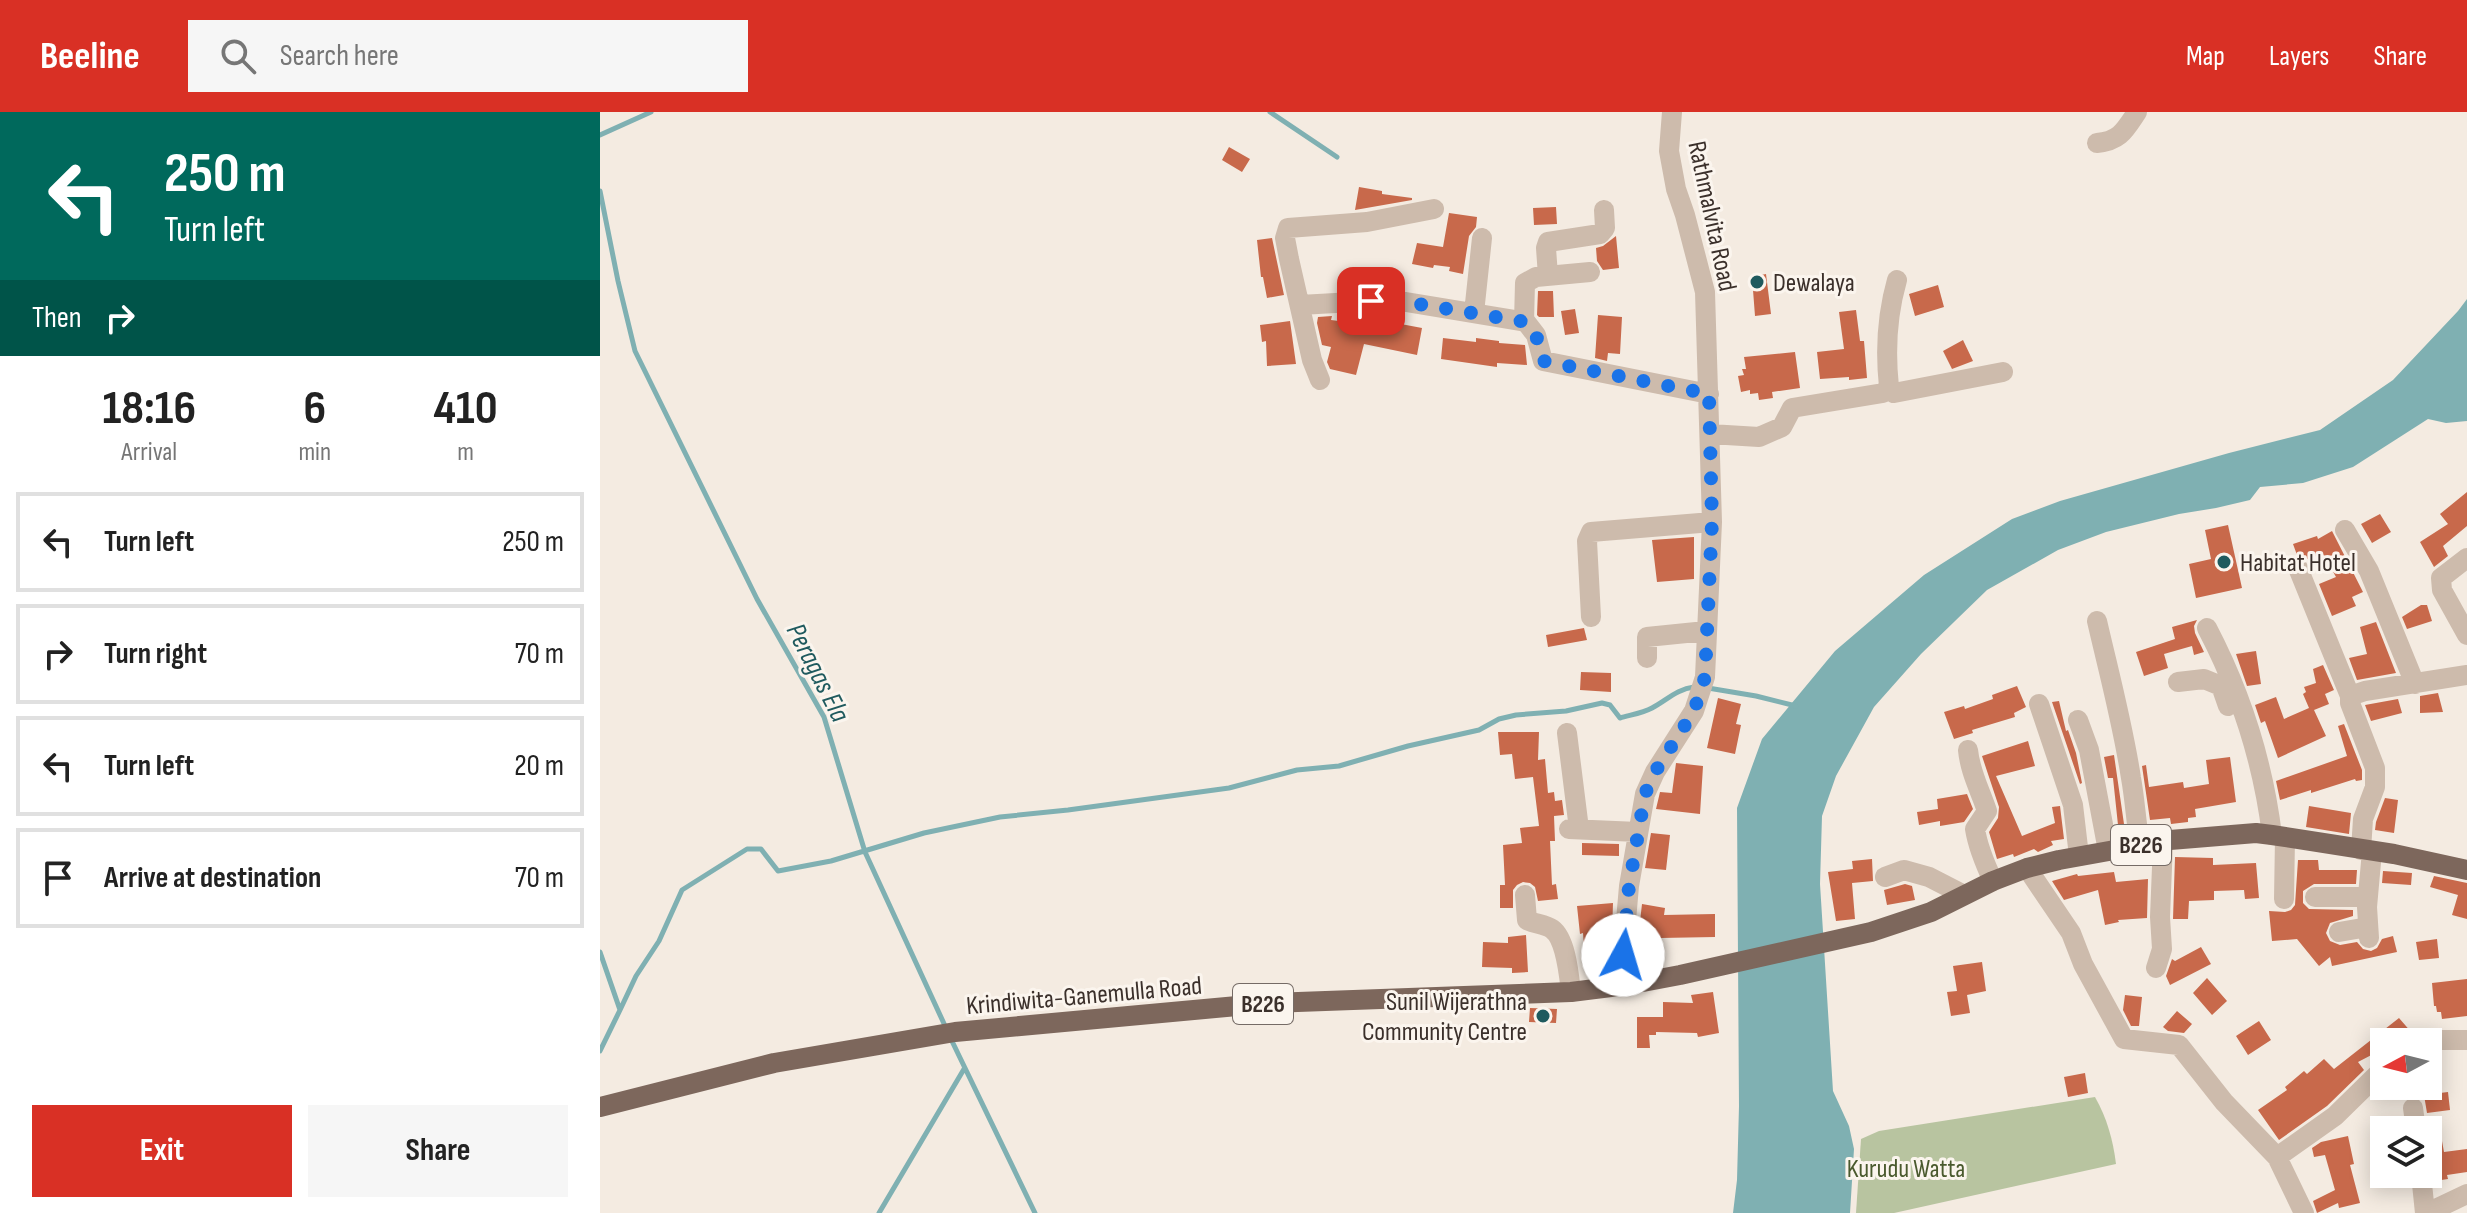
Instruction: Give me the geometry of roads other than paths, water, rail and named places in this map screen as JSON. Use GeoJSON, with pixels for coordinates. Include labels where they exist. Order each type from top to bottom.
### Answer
{"type":"FeatureCollection","features":[{"type":"Feature","properties":{"kind":"main road","name":"Krindiwita-Ganemulla Road"},"geometry":{"type":"LineString","coordinates":[[600,1107],[774,1063],[955,1032],[1270,1003],[1571,992],[1627,985],[1871,932],[1931,912],[2027,868],[2163,842],[2271,835],[2467,870]]}},
{"type":"Feature","properties":{"kind":"street","name":"Rathmalvita Road"},"geometry":{"type":"LineString","coordinates":[[1627,985],[1623,955],[1629,886],[1645,794],[1655,772],[1694,711],[1704,684],[1712,522],[1705,292],[1676,189],[1669,151],[1672,112]]}},
{"type":"Feature","properties":{"kind":"street"},"geometry":{"type":"LineString","coordinates":[[2097,143],[2111,142],[2122,134],[2137,112]]}},
{"type":"Feature","properties":{"kind":"street"},"geometry":{"type":"LineString","coordinates":[[1320,380],[1312,360],[1285,238],[1288,228],[1367,222],[1434,209]]}},
{"type":"Feature","properties":{"kind":"street"},"geometry":{"type":"LineString","coordinates":[[1548,276],[1548,242],[1600,234],[1605,228],[1604,210]]}},
{"type":"Feature","properties":{"kind":"street"},"geometry":{"type":"LineString","coordinates":[[1474,313],[1482,238]]}},
{"type":"Feature","properties":{"kind":"street"},"geometry":{"type":"LineString","coordinates":[[1524,322],[1525,283],[1536,277],[1590,272]]}},
{"type":"Feature","properties":{"kind":"street"},"geometry":{"type":"LineString","coordinates":[[1897,280],[1889,309],[1886,362],[1889,387],[1894,393],[2003,372]]}},
{"type":"Feature","properties":{"kind":"street"},"geometry":{"type":"LineString","coordinates":[[1300,305],[1406,302],[1524,322],[1536,335],[1543,361],[1709,394]]}},
{"type":"Feature","properties":{"kind":"street"},"geometry":{"type":"LineString","coordinates":[[1710,434],[1759,437],[1782,427],[1792,408],[1883,393],[1889,387]]}},
{"type":"Feature","properties":{"kind":"street"},"geometry":{"type":"LineString","coordinates":[[1591,617],[1587,541],[1591,532],[1712,522]]}},
{"type":"Feature","properties":{"kind":"street"},"geometry":{"type":"LineString","coordinates":[[2345,530],[2369,571],[2415,684]]}},
{"type":"Feature","properties":{"kind":"street"},"geometry":{"type":"LineString","coordinates":[[2467,558],[2441,578],[2442,590],[2467,635]]}},
{"type":"Feature","properties":{"kind":"street"},"geometry":{"type":"LineString","coordinates":[[2298,568],[2350,696],[2375,768],[2375,787],[2363,819],[2367,851],[2368,933],[2339,932]]}},
{"type":"Feature","properties":{"kind":"street"},"geometry":{"type":"LineString","coordinates":[[2097,621],[2126,751],[2140,845]]}},
{"type":"Feature","properties":{"kind":"street"},"geometry":{"type":"LineString","coordinates":[[2207,628],[2251,734],[2267,797],[2284,899]]}},
{"type":"Feature","properties":{"kind":"street"},"geometry":{"type":"LineString","coordinates":[[1647,658],[1647,637],[1706,631]]}},
{"type":"Feature","properties":{"kind":"street"},"geometry":{"type":"LineString","coordinates":[[2211,658],[2241,744],[2257,812],[2271,835]]}},
{"type":"Feature","properties":{"kind":"street"},"geometry":{"type":"LineString","coordinates":[[2350,696],[2467,675]]}},
{"type":"Feature","properties":{"kind":"street"},"geometry":{"type":"LineString","coordinates":[[2178,682],[2204,679],[2221,686]]}},
{"type":"Feature","properties":{"kind":"street"},"geometry":{"type":"LineString","coordinates":[[2039,704],[2073,805],[2079,856]]}},
{"type":"Feature","properties":{"kind":"street"},"geometry":{"type":"LineString","coordinates":[[2078,720],[2089,750],[2108,851]]}},
{"type":"Feature","properties":{"kind":"street"},"geometry":{"type":"LineString","coordinates":[[1567,733],[1574,829],[1638,832]]}},
{"type":"Feature","properties":{"kind":"street"},"geometry":{"type":"LineString","coordinates":[[1968,750],[1971,774],[1979,786],[1987,811],[1975,829],[1977,841],[1993,881]]}},
{"type":"Feature","properties":{"kind":"street"},"geometry":{"type":"LineString","coordinates":[[2156,968],[2162,949],[2163,842]]}},
{"type":"Feature","properties":{"kind":"street"},"geometry":{"type":"LineString","coordinates":[[2027,868],[2071,933],[2106,1011],[2124,1039],[2179,1045],[2224,1102],[2277,1157],[2304,1213]]}},
{"type":"Feature","properties":{"kind":"street"},"geometry":{"type":"LineString","coordinates":[[1885,877],[1904,870],[1929,877],[1964,895]]}},
{"type":"Feature","properties":{"kind":"street"},"geometry":{"type":"LineString","coordinates":[[1525,895],[1527,920],[1549,927],[1557,935],[1565,955],[1571,992]]}},
{"type":"Feature","properties":{"kind":"street"},"geometry":{"type":"LineString","coordinates":[[2315,897],[2368,897]]}},
{"type":"Feature","properties":{"kind":"street"},"geometry":{"type":"LineString","coordinates":[[2442,1040],[2467,1040]]}},
{"type":"Feature","properties":{"kind":"street"},"geometry":{"type":"LineString","coordinates":[[2277,1157],[2335,1116],[2370,1082]]}},
{"type":"Feature","properties":{"kind":"street"},"geometry":{"type":"LineString","coordinates":[[2413,1108],[2414,1116]]}},
{"type":"Feature","properties":{"kind":"street"},"geometry":{"type":"LineString","coordinates":[[2423,1188],[2426,1213],[2467,1194]]}},
{"type":"Feature","properties":{"kind":"water"},"geometry":{"type":"Polygon","coordinates":[[[2467,299],[2467,421],[2446,423],[2428,419],[2353,467],[2303,483],[2260,487],[2250,500],[2106,532],[2058,550],[1987,590],[1921,654],[1874,707],[1836,776],[1822,816],[1820,884],[1833,1091],[1849,1126],[1854,1149],[1850,1213],[1733,1213],[1739,1106],[1737,808],[1762,739],[1835,651],[1924,575],[2012,519],[2060,501],[2320,430],[2393,380],[2467,299]]]}},
{"type":"Feature","properties":{"kind":"waterway"},"geometry":{"type":"LineString","coordinates":[[600,135],[651,112]]}},
{"type":"Feature","properties":{"kind":"waterway"},"geometry":{"type":"LineString","coordinates":[[1270,112],[1337,157]]}},
{"type":"Feature","properties":{"kind":"waterway","name":"Peragas Ela"},"geometry":{"type":"LineString","coordinates":[[600,191],[635,351],[757,599],[824,717],[865,852],[946,1028]]}},
{"type":"Feature","properties":{"kind":"waterway"},"geometry":{"type":"LineString","coordinates":[[620,1010],[636,976],[659,941],[682,890],[747,849],[761,849],[778,871],[831,861],[924,833],[1000,817],[1229,788],[1297,770],[1339,766],[1479,730],[1499,719],[1516,715],[1566,711],[1602,703],[1610,705],[1620,718],[1648,710],[1677,692],[1694,687]]}},
{"type":"Feature","properties":{"kind":"waterway"},"geometry":{"type":"LineString","coordinates":[[1708,688],[1796,706]]}},
{"type":"Feature","properties":{"kind":"waterway"},"geometry":{"type":"LineString","coordinates":[[600,952],[620,1010],[600,1051]]}},
{"type":"Feature","properties":{"kind":"waterway","name":"Peragas Ela"},"geometry":{"type":"LineString","coordinates":[[950,1037],[1035,1213]]}},
{"type":"Feature","properties":{"kind":"waterway"},"geometry":{"type":"LineString","coordinates":[[879,1213],[964,1069]]}},
{"type":"Feature","properties":{"kind":"place","name":"Dewalaya"},"geometry":{"type":"Point","coordinates":[1757,282]}},
{"type":"Feature","properties":{"kind":"place","name":"Habitat Hotel"},"geometry":{"type":"Point","coordinates":[2224,562]}},
{"type":"Feature","properties":{"kind":"place","name":"Sunil Wijerathna Community Centre"},"geometry":{"type":"Point","coordinates":[1543,1016]}},
{"type":"Feature","properties":{"kind":"park label","name":"Kurudu Watta"},"geometry":{"type":"Point","coordinates":[1906,1168]}}]}
